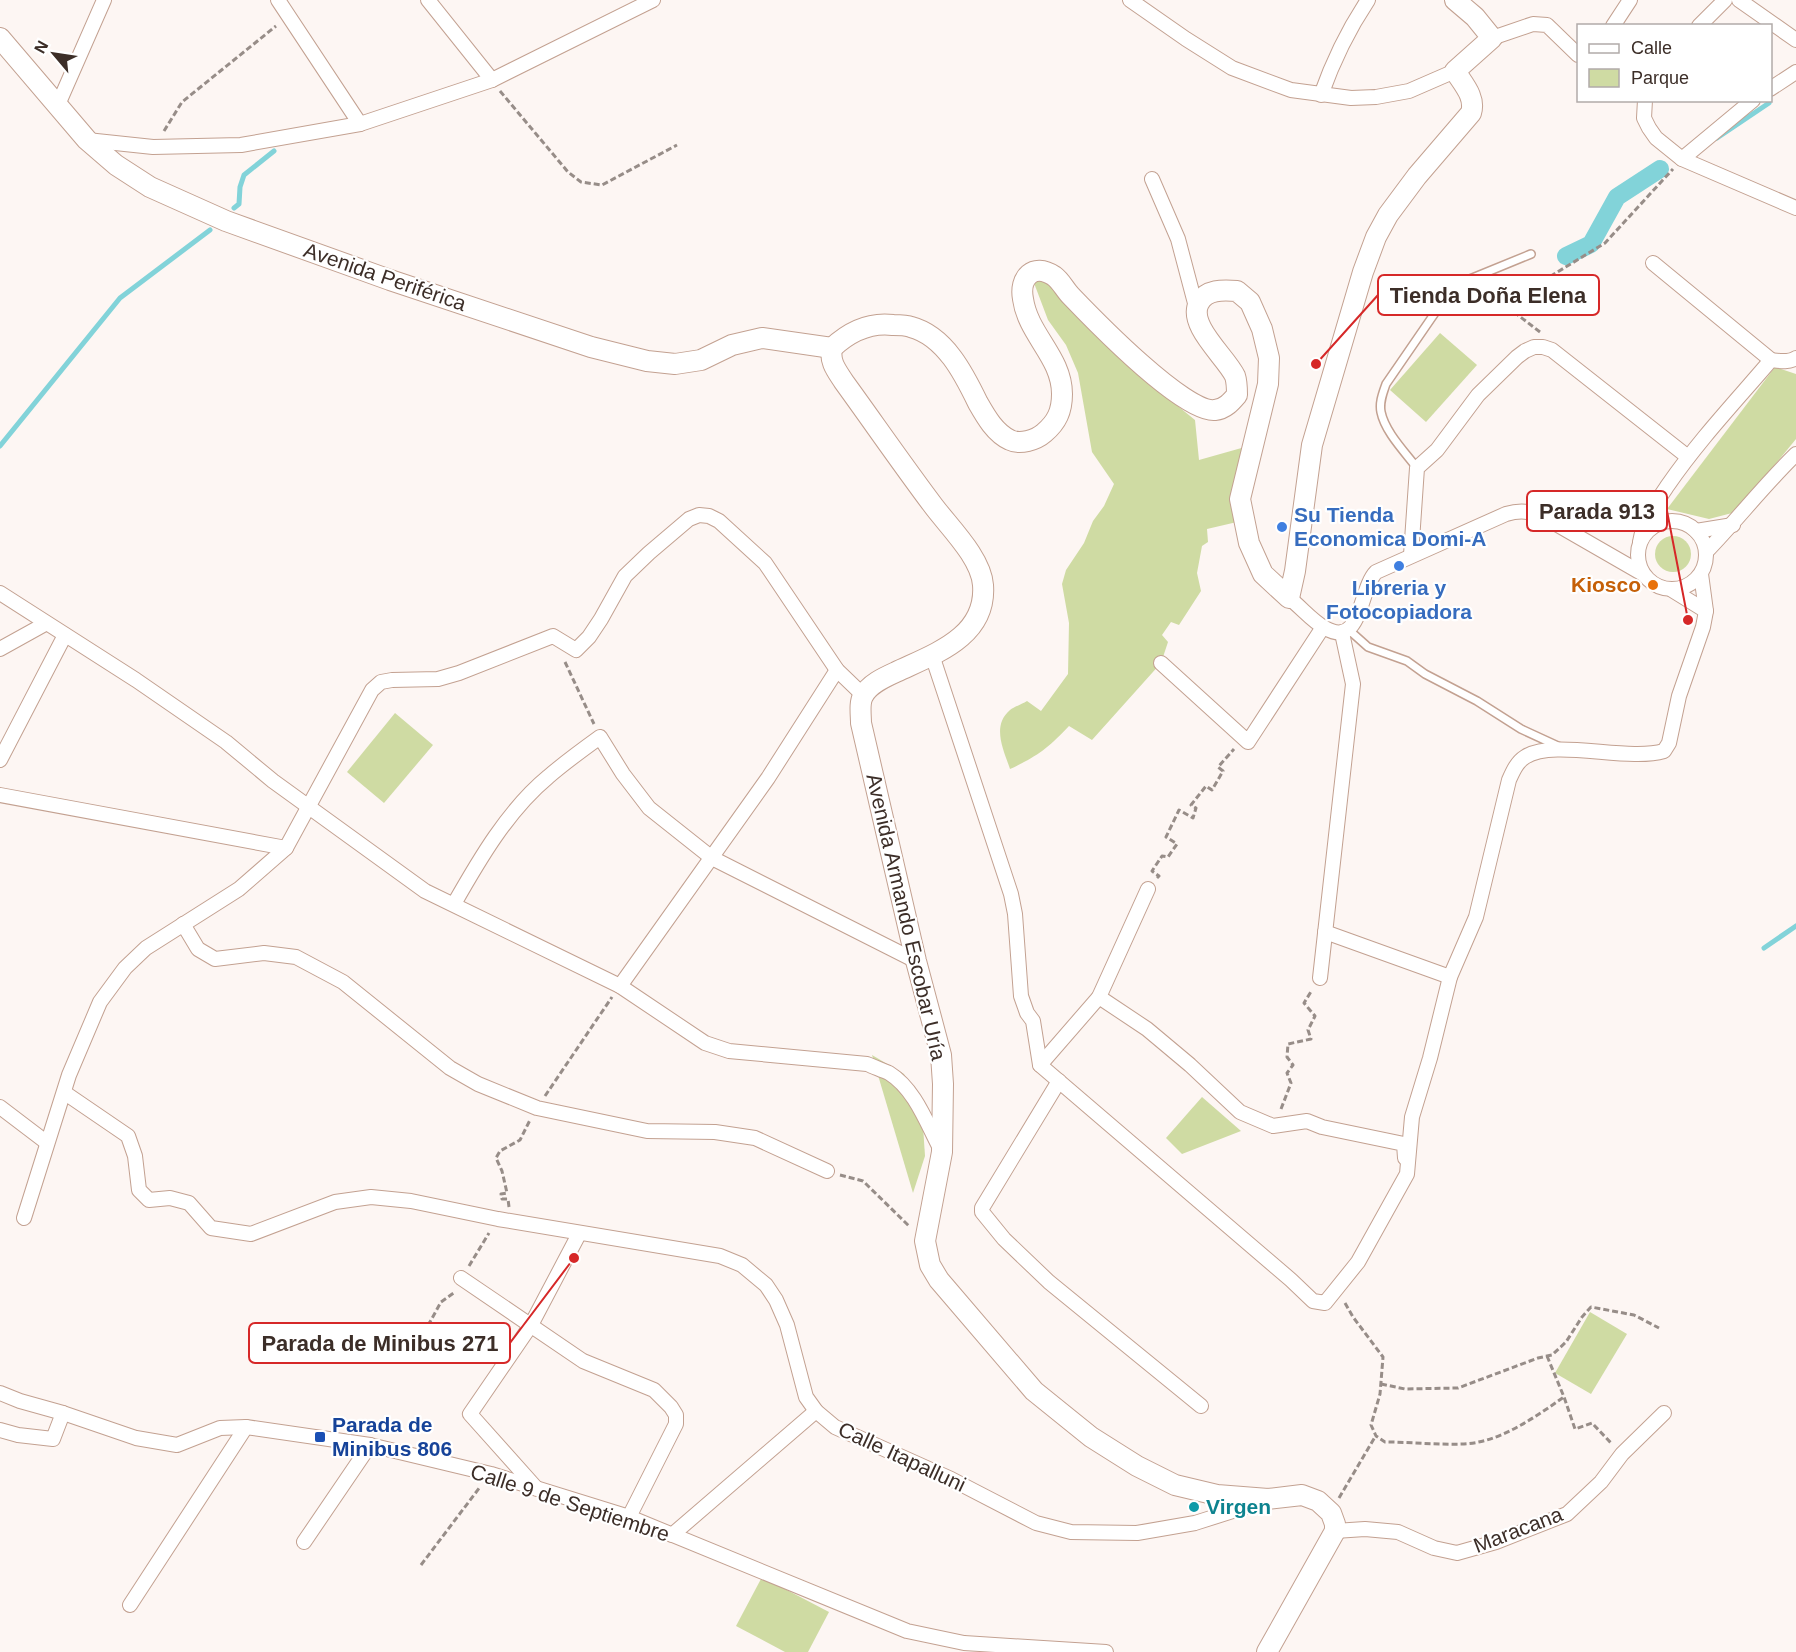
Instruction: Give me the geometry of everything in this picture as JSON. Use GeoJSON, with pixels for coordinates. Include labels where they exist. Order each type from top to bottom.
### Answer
{"type":"FeatureCollection","features":[{"type":"Feature","properties":{"kind":"main road"},"geometry":{"type":"LineString","coordinates":[[1289,598],[1295,571],[1312,445],[1363,272],[1376,237],[1388,215],[1417,176],[1471,113],[1474,106],[1473,100],[1455,71],[1492,38],[1475,17],[1455,0]]}},
{"type":"Feature","properties":{"kind":"main road","name":"Avenida Periférica"},"geometry":{"type":"LineString","coordinates":[[0,38],[87,140],[116,165],[150,187],[226,221],[390,280],[591,347],[647,361],[675,364],[701,360],[732,345],[762,338],[832,348]]}},
{"type":"Feature","properties":{"kind":"main road"},"geometry":{"type":"LineString","coordinates":[[863,695],[879,680],[932,656],[950,646],[964,634],[976,618],[982,603],[983,583],[971,553],[934,506],[833,365],[830,356],[832,348],[845,336],[881,324],[912,327],[939,342],[964,375],[993,426],[1013,441],[1023,442],[1039,438],[1053,426],[1062,409],[1062,385],[1057,365],[1031,323],[1023,302],[1022,285],[1025,277],[1035,271],[1047,271],[1056,278],[1067,292],[1145,368],[1201,407],[1215,410],[1227,406],[1237,394],[1236,379],[1196,319],[1196,307],[1202,297],[1212,292],[1237,291],[1250,302],[1262,329],[1269,358],[1268,384],[1240,499],[1249,543],[1263,574],[1289,598]]}},
{"type":"Feature","properties":{"kind":"main road","name":"Avenida Armando Escobar Uría"},"geometry":{"type":"LineString","coordinates":[[863,695],[861,723],[916,961],[941,1055],[942,1152],[925,1241],[930,1265],[953,1298],[1034,1391],[1091,1437],[1137,1466],[1175,1485],[1217,1495],[1268,1499],[1302,1495],[1318,1501],[1333,1522]]}},
{"type":"Feature","properties":{"kind":"main road"},"geometry":{"type":"LineString","coordinates":[[1267,1652],[1333,1522]]}},
{"type":"Feature","properties":{"kind":"street"},"geometry":{"type":"LineString","coordinates":[[57,107],[104,0]]}},
{"type":"Feature","properties":{"kind":"street"},"geometry":{"type":"LineString","coordinates":[[278,0],[360,124]]}},
{"type":"Feature","properties":{"kind":"street"},"geometry":{"type":"LineString","coordinates":[[428,0],[492,80]]}},
{"type":"Feature","properties":{"kind":"street"},"geometry":{"type":"LineString","coordinates":[[87,140],[153,147],[241,145],[360,124],[492,80],[653,0]]}},
{"type":"Feature","properties":{"kind":"street"},"geometry":{"type":"LineString","coordinates":[[1130,0],[1232,68],[1291,90],[1351,98],[1387,95],[1409,91],[1455,71]]}},
{"type":"Feature","properties":{"kind":"street"},"geometry":{"type":"LineString","coordinates":[[1321,95],[1331,66],[1368,0]]}},
{"type":"Feature","properties":{"kind":"street"},"geometry":{"type":"LineString","coordinates":[[1614,24],[1630,0]]}},
{"type":"Feature","properties":{"kind":"street"},"geometry":{"type":"LineString","coordinates":[[1701,24],[1725,0]]}},
{"type":"Feature","properties":{"kind":"street"},"geometry":{"type":"LineString","coordinates":[[1739,0],[1796,40]]}},
{"type":"Feature","properties":{"kind":"street"},"geometry":{"type":"LineString","coordinates":[[1492,38],[1533,24],[1547,25],[1577,54]]}},
{"type":"Feature","properties":{"kind":"street"},"geometry":{"type":"LineString","coordinates":[[1772,88],[1796,72]]}},
{"type":"Feature","properties":{"kind":"street"},"geometry":{"type":"LineString","coordinates":[[1645,102],[1644,118],[1649,129],[1656,138],[1682,159],[1796,208]]}},
{"type":"Feature","properties":{"kind":"street"},"geometry":{"type":"LineString","coordinates":[[1682,159],[1751,102]]}},
{"type":"Feature","properties":{"kind":"street"},"geometry":{"type":"LineString","coordinates":[[1152,179],[1178,239],[1196,307]]}},
{"type":"Feature","properties":{"kind":"street"},"geometry":{"type":"LineString","coordinates":[[1653,263],[1771,360],[1796,358]]}},
{"type":"Feature","properties":{"kind":"street"},"geometry":{"type":"LineString","coordinates":[[1411,555],[1417,468],[1437,450],[1478,395],[1525,351],[1534,347],[1552,350],[1688,457]]}},
{"type":"Feature","properties":{"kind":"street"},"geometry":{"type":"LineString","coordinates":[[1643,574],[1639,564],[1642,529],[1650,521],[1688,457],[1771,360]]}},
{"type":"Feature","properties":{"kind":"street"},"geometry":{"type":"LineString","coordinates":[[1706,552],[1772,477],[1796,454]]}},
{"type":"Feature","properties":{"kind":"street"},"geometry":{"type":"LineString","coordinates":[[1289,598],[1323,627],[1332,632],[1345,632],[1357,619],[1366,586],[1376,572],[1506,514],[1518,511],[1532,512],[1544,517],[1643,574],[1660,588],[1672,590],[1683,588],[1701,574],[1706,552],[1703,541],[1689,525],[1671,521],[1650,521]]}},
{"type":"Feature","properties":{"kind":"street"},"geometry":{"type":"LineString","coordinates":[[24,1218],[46,1142],[65,1093],[69,1075],[100,1002],[125,968],[146,948],[239,890],[286,848],[372,690],[381,682],[438,679],[553,636],[576,650],[589,637],[601,619],[625,576],[689,519],[699,515],[719,520],[765,563],[837,670],[863,695]]}},
{"type":"Feature","properties":{"kind":"street"},"geometry":{"type":"LineString","coordinates":[[1696,531],[1732,525]]}},
{"type":"Feature","properties":{"kind":"street"},"geometry":{"type":"LineString","coordinates":[[1604,552],[1639,548]]}},
{"type":"Feature","properties":{"kind":"street"},"geometry":{"type":"LineString","coordinates":[[932,656],[1011,894],[1015,914],[1021,996],[1027,1013],[1033,1021],[1040,1065],[1292,1280],[1313,1301],[1325,1304],[1358,1262],[1407,1174],[1412,1117],[1430,1058],[1450,977],[1476,917],[1509,780],[1516,765],[1525,757],[1536,752],[1568,750],[1646,754],[1664,750],[1669,743],[1679,696],[1696,649],[1706,611],[1701,574]]}},
{"type":"Feature","properties":{"kind":"street"},"geometry":{"type":"LineString","coordinates":[[1672,590],[1706,611]]}},
{"type":"Feature","properties":{"kind":"street"},"geometry":{"type":"LineString","coordinates":[[0,593],[226,742],[273,781],[425,891],[620,986],[705,1043],[721,1048],[773,1056],[867,1064],[888,1073],[902,1084],[917,1105],[942,1152]]}},
{"type":"Feature","properties":{"kind":"street"},"geometry":{"type":"LineString","coordinates":[[0,649],[45,624]]}},
{"type":"Feature","properties":{"kind":"street"},"geometry":{"type":"LineString","coordinates":[[1161,663],[1248,742],[1323,627]]}},
{"type":"Feature","properties":{"kind":"street"},"geometry":{"type":"LineString","coordinates":[[1320,978],[1353,684],[1345,632]]}},
{"type":"Feature","properties":{"kind":"street"},"geometry":{"type":"LineString","coordinates":[[0,760],[65,635]]}},
{"type":"Feature","properties":{"kind":"street"},"geometry":{"type":"LineString","coordinates":[[620,986],[768,778],[837,670]]}},
{"type":"Feature","properties":{"kind":"street"},"geometry":{"type":"LineString","coordinates":[[454,904],[475,866],[508,819],[546,778],[600,737],[623,774],[649,808],[712,858],[916,961]]}},
{"type":"Feature","properties":{"kind":"street"},"geometry":{"type":"LineString","coordinates":[[0,795],[286,848]]}},
{"type":"Feature","properties":{"kind":"street"},"geometry":{"type":"LineString","coordinates":[[1040,1065],[1099,997],[1148,889]]}},
{"type":"Feature","properties":{"kind":"street"},"geometry":{"type":"LineString","coordinates":[[183,924],[198,949],[215,959],[264,953],[296,957],[344,982],[450,1068],[478,1084],[537,1108],[647,1131],[715,1132],[755,1138],[827,1171]]}},
{"type":"Feature","properties":{"kind":"street"},"geometry":{"type":"LineString","coordinates":[[1325,932],[1450,977]]}},
{"type":"Feature","properties":{"kind":"street"},"geometry":{"type":"LineString","coordinates":[[1099,997],[1155,1036],[1240,1112],[1273,1126],[1307,1121],[1322,1128],[1404,1144],[1407,1174]]}},
{"type":"Feature","properties":{"kind":"street"},"geometry":{"type":"LineString","coordinates":[[1059,1081],[982,1208],[982,1212],[1004,1239],[1049,1282],[1202,1406]]}},
{"type":"Feature","properties":{"kind":"street","name":"Calle Itapalluni"},"geometry":{"type":"LineString","coordinates":[[65,1093],[128,1136],[135,1156],[139,1190],[148,1200],[170,1198],[189,1203],[211,1228],[251,1234],[335,1202],[371,1197],[411,1201],[579,1234],[671,1246],[720,1256],[742,1265],[766,1285],[776,1300],[786,1325],[806,1397],[816,1411],[835,1427],[951,1479],[1036,1523],[1071,1532],[1137,1533],[1195,1523],[1268,1499]]}},
{"type":"Feature","properties":{"kind":"street"},"geometry":{"type":"LineString","coordinates":[[0,1107],[46,1142]]}},
{"type":"Feature","properties":{"kind":"street"},"geometry":{"type":"LineString","coordinates":[[538,1490],[470,1414],[531,1325],[579,1234]]}},
{"type":"Feature","properties":{"kind":"street"},"geometry":{"type":"LineString","coordinates":[[461,1278],[583,1361],[654,1390],[671,1407],[676,1415],[676,1424],[629,1517]]}},
{"type":"Feature","properties":{"kind":"street","name":"Calle 9 de Septiembre"},"geometry":{"type":"LineString","coordinates":[[0,1393],[136,1438],[177,1445],[220,1428],[246,1426],[370,1445],[491,1474],[629,1517],[907,1631],[964,1643],[1106,1652]]}},
{"type":"Feature","properties":{"kind":"street"},"geometry":{"type":"LineString","coordinates":[[672,1535],[816,1411]]}},
{"type":"Feature","properties":{"kind":"street"},"geometry":{"type":"LineString","coordinates":[[0,1430],[18,1435],[53,1439],[63,1413]]}},
{"type":"Feature","properties":{"kind":"street","name":"Maracana"},"geometry":{"type":"LineString","coordinates":[[1333,1522],[1365,1529],[1398,1532],[1434,1548],[1457,1553],[1496,1542],[1567,1514],[1601,1482],[1622,1454],[1664,1413]]}},
{"type":"Feature","properties":{"kind":"street"},"geometry":{"type":"LineString","coordinates":[[130,1605],[246,1426]]}},
{"type":"Feature","properties":{"kind":"street"},"geometry":{"type":"LineString","coordinates":[[304,1542],[370,1445]]}},
{"type":"Feature","properties":{"kind":"lane"},"geometry":{"type":"LineString","coordinates":[[1417,468],[1388,428],[1381,412],[1381,398],[1386,384],[1439,307],[1470,279],[1530,254]]}},
{"type":"Feature","properties":{"kind":"lane"},"geometry":{"type":"LineString","coordinates":[[1345,632],[1368,648],[1407,661],[1425,674],[1477,701],[1521,729],[1568,750]]}},
{"type":"Feature","properties":{"kind":"path"},"geometry":{"type":"LineString","coordinates":[[153,147],[182,102],[289,15]]}},
{"type":"Feature","properties":{"kind":"path"},"geometry":{"type":"LineString","coordinates":[[492,80],[568,172],[581,182],[602,185],[677,145]]}},
{"type":"Feature","properties":{"kind":"path"},"geometry":{"type":"LineString","coordinates":[[1525,351],[1540,332],[1510,309],[1528,290],[1605,243],[1682,159]]}},
{"type":"Feature","properties":{"kind":"path"},"geometry":{"type":"LineString","coordinates":[[553,636],[600,737]]}},
{"type":"Feature","properties":{"kind":"path"},"geometry":{"type":"LineString","coordinates":[[1148,889],[1159,876],[1152,871],[1162,856],[1168,857],[1177,844],[1166,837],[1179,810],[1193,818],[1196,808],[1191,805],[1206,786],[1212,790],[1223,771],[1218,767],[1244,739]]}},
{"type":"Feature","properties":{"kind":"path"},"geometry":{"type":"LineString","coordinates":[[1273,1126],[1292,1083],[1287,1073],[1293,1065],[1287,1057],[1288,1044],[1311,1039],[1308,1030],[1315,1016],[1304,1003],[1320,978]]}},
{"type":"Feature","properties":{"kind":"path"},"geometry":{"type":"LineString","coordinates":[[537,1108],[620,986]]}},
{"type":"Feature","properties":{"kind":"path"},"geometry":{"type":"LineString","coordinates":[[827,1171],[862,1181],[925,1241]]}},
{"type":"Feature","properties":{"kind":"path"},"geometry":{"type":"LineString","coordinates":[[1325,1304],[1344,1300],[1353,1317],[1383,1357],[1380,1394],[1371,1425],[1376,1436],[1385,1442],[1466,1444],[1526,1423],[1564,1397]]}},
{"type":"Feature","properties":{"kind":"path"},"geometry":{"type":"LineString","coordinates":[[1381,1384],[1405,1389],[1458,1388],[1552,1355],[1566,1342],[1591,1307],[1634,1315],[1659,1328]]}},
{"type":"Feature","properties":{"kind":"path"},"geometry":{"type":"LineString","coordinates":[[1547,1356],[1575,1430],[1592,1423],[1622,1454]]}},
{"type":"Feature","properties":{"kind":"path"},"geometry":{"type":"LineString","coordinates":[[1333,1522],[1376,1436]]}},
{"type":"Feature","properties":{"kind":"path"},"geometry":{"type":"LineString","coordinates":[[421,1565],[491,1474]]}},
{"type":"Feature","properties":{"kind":"green space"},"geometry":{"type":"Polygon","coordinates":[[[1039,278],[1047,280],[1153,386],[1195,420],[1199,460],[1245,447],[1237,522],[1207,529],[1208,542],[1202,546],[1197,573],[1201,591],[1179,625],[1171,622],[1162,635],[1168,642],[1161,663],[1092,740],[1069,726],[1042,751],[1010,769],[1002,747],[1001,723],[1010,710],[1027,701],[1041,711],[1068,674],[1069,623],[1062,584],[1066,570],[1084,543],[1093,521],[1104,506],[1114,484],[1092,452],[1078,373],[1066,345],[1048,320],[1034,283],[1039,278]]]}},
{"type":"Feature","properties":{"kind":"green space"},"geometry":{"type":"Polygon","coordinates":[[[1440,333],[1477,365],[1426,422],[1390,390],[1440,333]]]}},
{"type":"Feature","properties":{"kind":"green space"},"geometry":{"type":"Polygon","coordinates":[[[1775,367],[1796,374],[1796,439],[1736,512],[1709,519],[1667,509],[1775,367]]]}},
{"type":"Feature","properties":{"kind":"green space"},"geometry":{"type":"Polygon","coordinates":[[[1673,536],[1686,541],[1691,554],[1686,567],[1673,572],[1660,567],[1655,554],[1660,541],[1673,536]]]}},
{"type":"Feature","properties":{"kind":"green space"},"geometry":{"type":"Polygon","coordinates":[[[395,713],[433,745],[384,803],[347,772],[395,713]]]}},
{"type":"Feature","properties":{"kind":"green space"},"geometry":{"type":"Polygon","coordinates":[[[872,1055],[904,1074],[922,1111],[925,1156],[913,1193],[872,1055]]]}},
{"type":"Feature","properties":{"kind":"green space"},"geometry":{"type":"Polygon","coordinates":[[[1202,1097],[1241,1131],[1182,1154],[1166,1138],[1202,1097]]]}},
{"type":"Feature","properties":{"kind":"green space"},"geometry":{"type":"Polygon","coordinates":[[[1590,1312],[1627,1334],[1591,1394],[1555,1373],[1590,1312]]]}},
{"type":"Feature","properties":{"kind":"green space"},"geometry":{"type":"Polygon","coordinates":[[[762,1577],[829,1612],[808,1652],[785,1652],[736,1626],[762,1577]]]}},
{"type":"Feature","properties":{"kind":"waterway"},"geometry":{"type":"LineString","coordinates":[[1717,138],[1769,103]]}},
{"type":"Feature","properties":{"kind":"waterway"},"geometry":{"type":"LineString","coordinates":[[234,208],[239,204],[240,187],[244,175],[274,151]]}},
{"type":"Feature","properties":{"kind":"waterway"},"geometry":{"type":"LineString","coordinates":[[1566,256],[1591,244],[1617,197],[1660,169]]}},
{"type":"Feature","properties":{"kind":"waterway"},"geometry":{"type":"LineString","coordinates":[[0,446],[120,298],[210,230]]}},
{"type":"Feature","properties":{"kind":"waterway"},"geometry":{"type":"LineString","coordinates":[[1764,948],[1796,926]]}},
{"type":"Feature","properties":{"kind":"place","name":"Tienda Doña Elena"},"geometry":{"type":"Point","coordinates":[1316,364]}},
{"type":"Feature","properties":{"kind":"place","name":"Su Tienda Economica Domi-A"},"geometry":{"type":"Point","coordinates":[1282,527]}},
{"type":"Feature","properties":{"kind":"place","name":"Libreria y Fotocopiadora"},"geometry":{"type":"Point","coordinates":[1399,566]}},
{"type":"Feature","properties":{"kind":"place","name":"Kiosco"},"geometry":{"type":"Point","coordinates":[1653,585]}},
{"type":"Feature","properties":{"kind":"place","name":"Parada 913"},"geometry":{"type":"Point","coordinates":[1688,620]}},
{"type":"Feature","properties":{"kind":"place","name":"Parada de Minibus 271"},"geometry":{"type":"Point","coordinates":[574,1258]}},
{"type":"Feature","properties":{"kind":"place","name":"Parada de Minibus 806"},"geometry":{"type":"Point","coordinates":[320,1437]}},
{"type":"Feature","properties":{"kind":"place","name":"Virgen"},"geometry":{"type":"Point","coordinates":[1194,1507]}}]}
